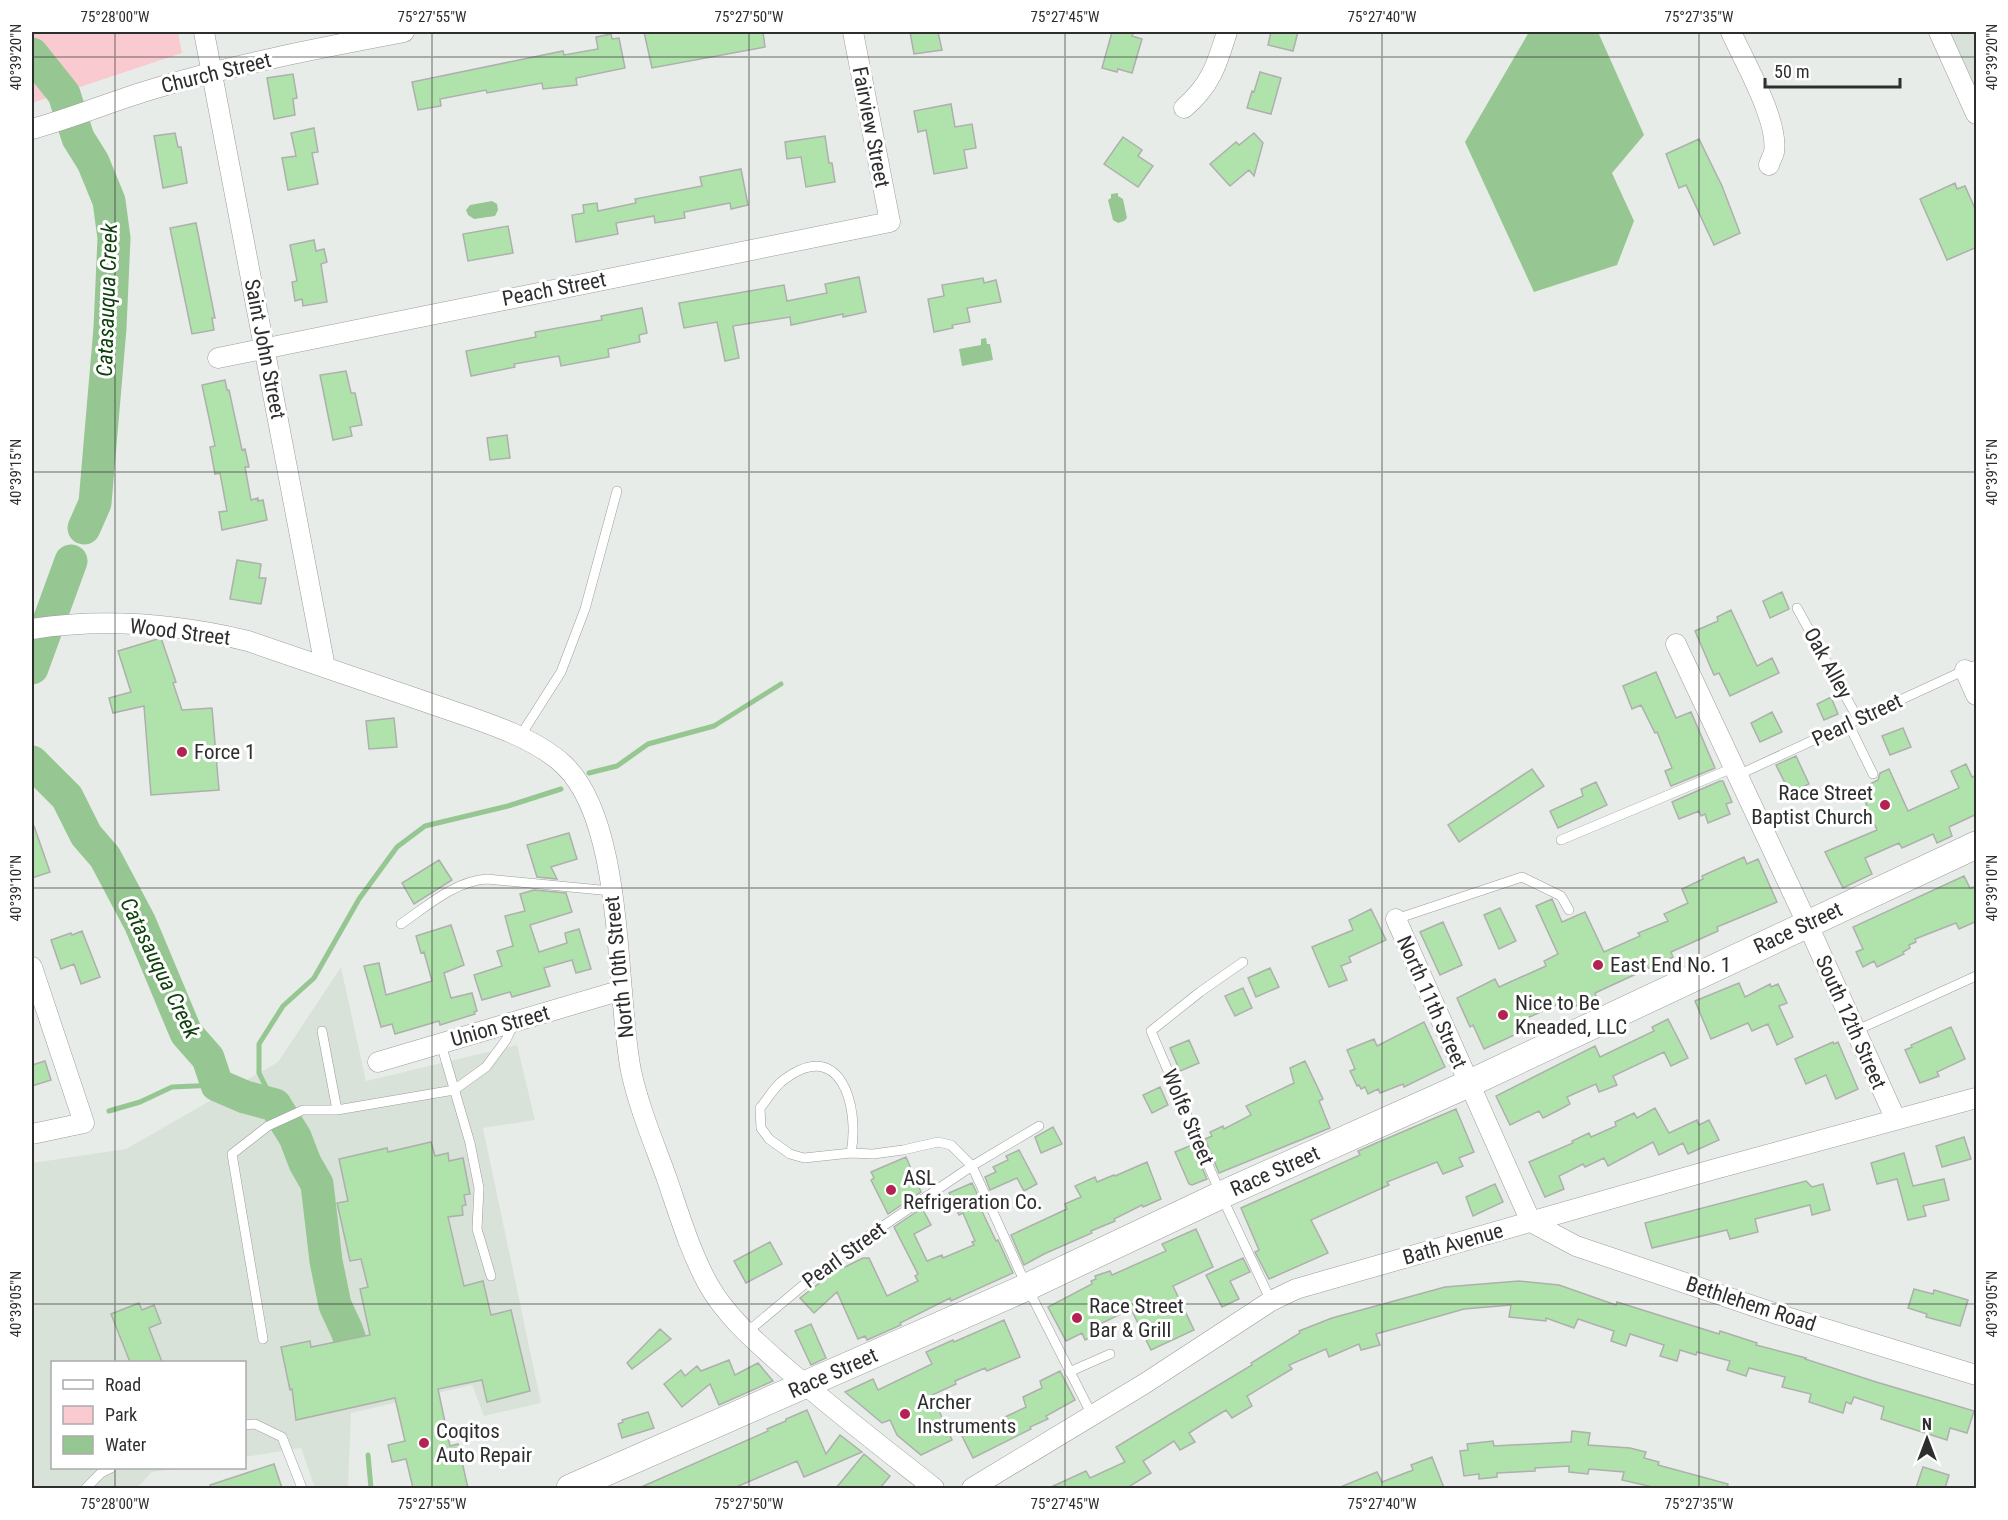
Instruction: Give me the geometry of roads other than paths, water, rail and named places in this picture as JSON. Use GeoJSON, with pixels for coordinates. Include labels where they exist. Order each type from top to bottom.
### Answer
{"type":"FeatureCollection","features":[{"type":"Feature","properties":{"kind":"main road","name":"Race Street"},"geometry":{"type":"LineString","coordinates":[[571,1488],[1027,1287],[1221,1195],[1468,1084],[1977,845]]}},
{"type":"Feature","properties":{"kind":"street","name":"Saint John Street"},"geometry":{"type":"LineString","coordinates":[[204,32],[325,667]]}},
{"type":"Feature","properties":{"kind":"street","name":"Church Street"},"geometry":{"type":"LineString","coordinates":[[32,129],[62,121],[151,89],[212,72],[404,32]]}},
{"type":"Feature","properties":{"kind":"street","name":"Fairview Street"},"geometry":{"type":"LineString","coordinates":[[853,32],[890,222]]}},
{"type":"Feature","properties":{"kind":"street"},"geometry":{"type":"LineString","coordinates":[[1184,108],[1208,83],[1216,68],[1227,32]]}},
{"type":"Feature","properties":{"kind":"street"},"geometry":{"type":"LineString","coordinates":[[1731,32],[1767,112],[1774,136],[1774,153],[1769,165]]}},
{"type":"Feature","properties":{"kind":"street"},"geometry":{"type":"LineString","coordinates":[[1939,32],[1977,114]]}},
{"type":"Feature","properties":{"kind":"street","name":"Peach Street"},"geometry":{"type":"LineString","coordinates":[[218,358],[890,222]]}},
{"type":"Feature","properties":{"kind":"street","name":"Wood Street"},"geometry":{"type":"LineString","coordinates":[[32,629],[62,624],[170,626],[248,641],[325,667]]}},
{"type":"Feature","properties":{"kind":"street","name":"South 12th Street"},"geometry":{"type":"LineString","coordinates":[[1676,644],[1807,923],[1896,1120]]}},
{"type":"Feature","properties":{"kind":"street","name":"North 10th Street"},"geometry":{"type":"LineString","coordinates":[[325,667],[476,720],[519,738],[546,751],[566,767],[582,787],[597,823],[611,891],[625,1034],[632,1073],[642,1111],[690,1245],[710,1287],[746,1333],[806,1386],[934,1488]]}},
{"type":"Feature","properties":{"kind":"street"},"geometry":{"type":"LineString","coordinates":[[1971,667],[1977,695]]}},
{"type":"Feature","properties":{"kind":"street","name":"North 11th Street"},"geometry":{"type":"LineString","coordinates":[[1396,919],[1531,1222]]}},
{"type":"Feature","properties":{"kind":"street"},"geometry":{"type":"LineString","coordinates":[[32,967],[84,1123],[32,1134]]}},
{"type":"Feature","properties":{"kind":"street","name":"Union Street"},"geometry":{"type":"LineString","coordinates":[[378,1062],[622,990]]}},
{"type":"Feature","properties":{"kind":"street","name":"Bath Avenue"},"geometry":{"type":"LineString","coordinates":[[972,1488],[1271,1301],[1316,1282],[1977,1098]]}},
{"type":"Feature","properties":{"kind":"street","name":"Bethlehem Road"},"geometry":{"type":"LineString","coordinates":[[1531,1222],[1576,1246],[1780,1315],[1977,1375]]}},
{"type":"Feature","properties":{"kind":"lane"},"geometry":{"type":"LineString","coordinates":[[519,738],[561,672],[585,609],[617,491]]}},
{"type":"Feature","properties":{"kind":"lane","name":"Oak Alley"},"geometry":{"type":"LineString","coordinates":[[1797,608],[1858,719]]}},
{"type":"Feature","properties":{"kind":"lane","name":"Pearl Street"},"geometry":{"type":"LineString","coordinates":[[1561,840],[1736,771],[1858,719],[1971,667]]}},
{"type":"Feature","properties":{"kind":"lane"},"geometry":{"type":"LineString","coordinates":[[1848,723],[1873,774]]}},
{"type":"Feature","properties":{"kind":"lane"},"geometry":{"type":"LineString","coordinates":[[1396,919],[1522,877],[1561,896],[1569,910]]}},
{"type":"Feature","properties":{"kind":"lane"},"geometry":{"type":"LineString","coordinates":[[401,924],[462,884],[474,880],[487,879],[611,891]]}},
{"type":"Feature","properties":{"kind":"lane","name":"Wolfe Street"},"geometry":{"type":"LineString","coordinates":[[1243,962],[1200,992],[1151,1031],[1221,1195],[1271,1301]]}},
{"type":"Feature","properties":{"kind":"lane"},"geometry":{"type":"LineString","coordinates":[[1855,1030],[1977,976]]}},
{"type":"Feature","properties":{"kind":"lane"},"geometry":{"type":"LineString","coordinates":[[263,1339],[232,1154],[268,1126],[303,1110],[337,1110],[454,1090],[486,1067],[506,1040],[514,1022]]}},
{"type":"Feature","properties":{"kind":"lane"},"geometry":{"type":"LineString","coordinates":[[322,1031],[337,1110]]}},
{"type":"Feature","properties":{"kind":"lane"},"geometry":{"type":"LineString","coordinates":[[441,1044],[470,1143],[479,1188],[477,1229],[491,1276]]}},
{"type":"Feature","properties":{"kind":"lane"},"geometry":{"type":"LineString","coordinates":[[851,1153],[855,1133],[850,1101],[842,1081],[830,1068],[818,1065],[800,1070],[780,1083],[760,1108],[761,1128],[769,1139],[790,1154],[804,1158],[851,1153],[873,1154],[938,1142],[951,1145],[972,1166],[1027,1287],[1092,1415]]}},
{"type":"Feature","properties":{"kind":"lane","name":"Pearl Street"},"geometry":{"type":"LineString","coordinates":[[746,1333],[837,1257],[972,1166],[1039,1126]]}},
{"type":"Feature","properties":{"kind":"lane"},"geometry":{"type":"LineString","coordinates":[[1070,1372],[1110,1354]]}},
{"type":"Feature","properties":{"kind":"lane"},"geometry":{"type":"LineString","coordinates":[[246,1425],[255,1424],[282,1437],[302,1488]]}},
{"type":"Feature","properties":{"kind":"lane"},"geometry":{"type":"LineString","coordinates":[[86,1488],[108,1469]]}},
{"type":"Feature","properties":{"kind":"water"},"geometry":{"type":"Polygon","coordinates":[[[1529,32],[1598,32],[1644,135],[1612,173],[1634,221],[1617,265],[1534,292],[1465,142],[1529,32]]]}},
{"type":"Feature","properties":{"kind":"water"},"geometry":{"type":"Polygon","coordinates":[[[1118,193],[1118,196],[1123,199],[1127,218],[1118,223],[1113,220],[1108,200],[1111,194],[1118,193]]]}},
{"type":"Feature","properties":{"kind":"water"},"geometry":{"type":"Polygon","coordinates":[[[492,201],[497,204],[498,210],[495,216],[474,219],[468,215],[466,210],[470,205],[492,201]]]}},
{"type":"Feature","properties":{"kind":"water"},"geometry":{"type":"Polygon","coordinates":[[[986,338],[987,344],[990,344],[993,360],[962,366],[959,349],[981,345],[981,339],[986,338]]]}},
{"type":"Feature","properties":{"kind":"waterway","name":"Catasauqua Creek"},"geometry":{"type":"LineString","coordinates":[[32,54],[64,94],[78,138],[93,162],[109,201],[114,238],[110,328],[95,503],[84,528]]}},
{"type":"Feature","properties":{"kind":"waterway","name":"Catasauqua Creek"},"geometry":{"type":"LineString","coordinates":[[32,668],[71,561]]}},
{"type":"Feature","properties":{"kind":"waterway"},"geometry":{"type":"LineString","coordinates":[[589,773],[617,766],[648,744],[714,726],[781,684]]}},
{"type":"Feature","properties":{"kind":"waterway","name":"Catasauqua Creek"},"geometry":{"type":"LineString","coordinates":[[32,762],[67,797],[86,835],[105,857],[140,923],[186,1033],[208,1058],[217,1085],[245,1097],[275,1105],[295,1137],[305,1163],[317,1184],[326,1261],[335,1305],[356,1358]]}},
{"type":"Feature","properties":{"kind":"waterway"},"geometry":{"type":"LineString","coordinates":[[275,1105],[259,1073],[259,1044],[283,1006],[314,978],[359,899],[397,847],[425,826],[508,806],[561,789]]}},
{"type":"Feature","properties":{"kind":"waterway"},"geometry":{"type":"LineString","coordinates":[[109,1111],[140,1102],[172,1087],[217,1085]]}},
{"type":"Feature","properties":{"kind":"waterway","name":"Catasauqua Creek"},"geometry":{"type":"LineString","coordinates":[[368,1455],[371,1488]]}},
{"type":"Feature","properties":{"kind":"place","name":"Force 1"},"geometry":{"type":"Point","coordinates":[182,752]}},
{"type":"Feature","properties":{"kind":"place","name":"Race Street Baptist Church"},"geometry":{"type":"Point","coordinates":[1885,805]}},
{"type":"Feature","properties":{"kind":"place","name":"East End No. 1"},"geometry":{"type":"Point","coordinates":[1598,965]}},
{"type":"Feature","properties":{"kind":"place","name":"Nice to Be Kneaded, LLC"},"geometry":{"type":"Point","coordinates":[1503,1015]}},
{"type":"Feature","properties":{"kind":"place","name":"ASL Refrigeration Co."},"geometry":{"type":"Point","coordinates":[891,1190]}},
{"type":"Feature","properties":{"kind":"place","name":"Race Street Bar & Grill"},"geometry":{"type":"Point","coordinates":[1077,1318]}},
{"type":"Feature","properties":{"kind":"place","name":"Archer Instruments"},"geometry":{"type":"Point","coordinates":[905,1414]}},
{"type":"Feature","properties":{"kind":"place","name":"Coqitos Auto Repair"},"geometry":{"type":"Point","coordinates":[424,1443]}}]}
